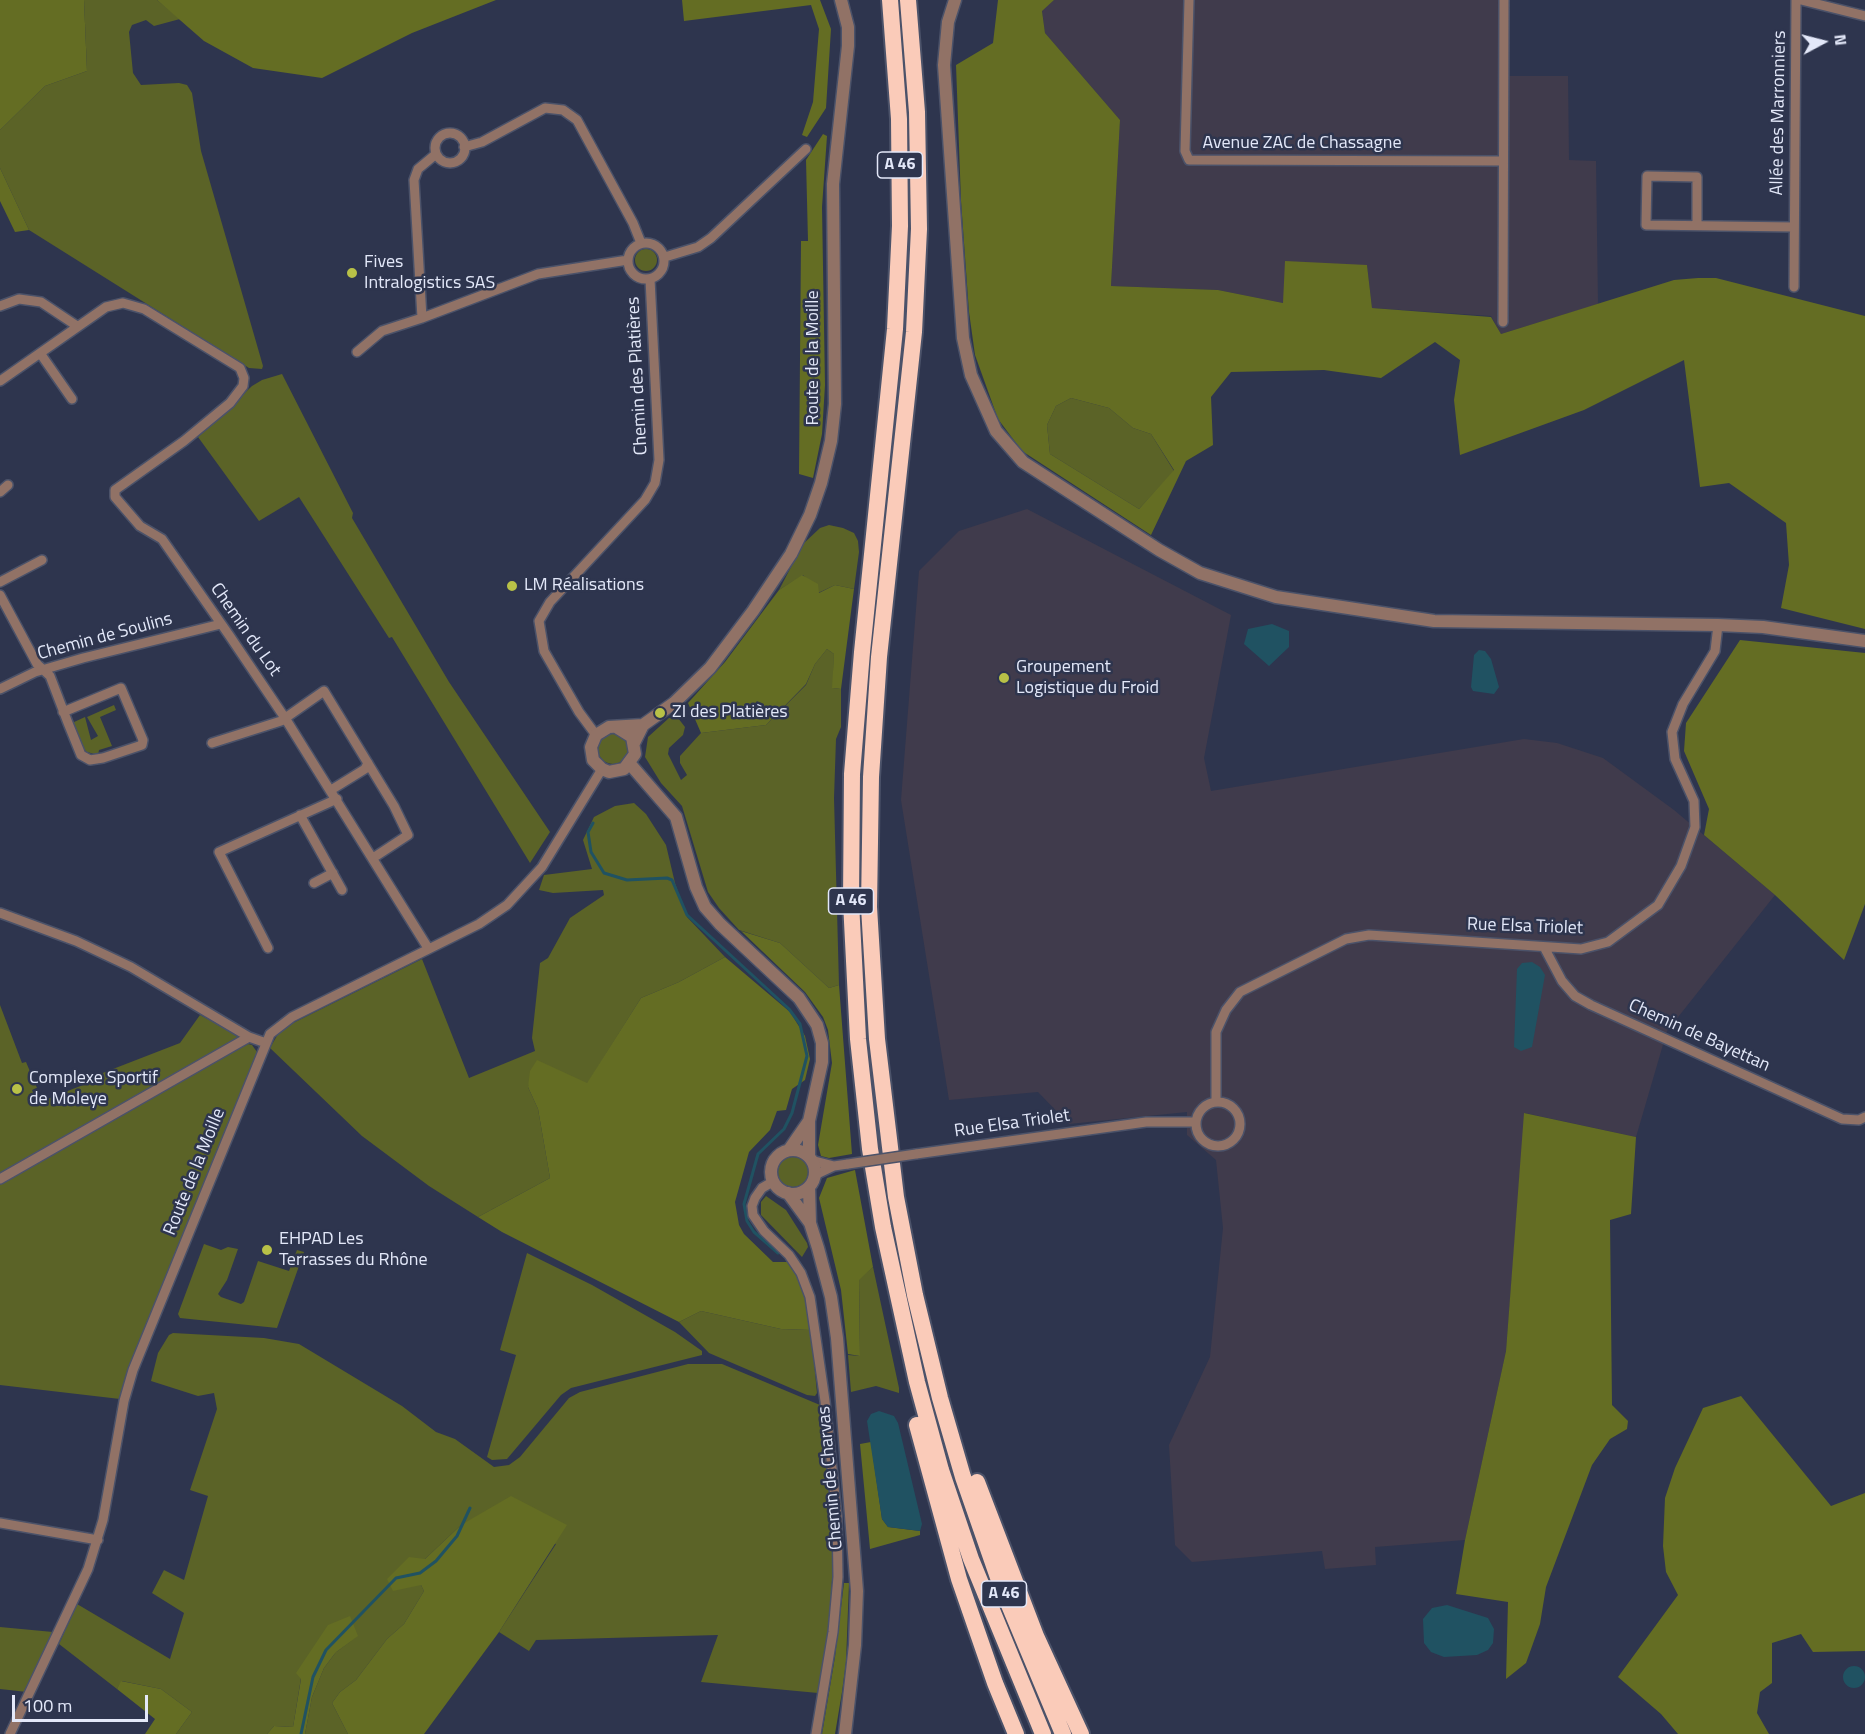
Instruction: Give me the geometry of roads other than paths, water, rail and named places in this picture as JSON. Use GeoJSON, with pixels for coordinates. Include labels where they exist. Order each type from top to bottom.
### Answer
{"type":"FeatureCollection","features":[{"type":"Feature","properties":{"kind":"highway","name":"A 46"},"geometry":{"type":"LineString","coordinates":[[890,0],[900,141],[898,281],[885,443],[856,719],[851,902],[858,1039],[870,1149],[892,1275],[917,1382],[941,1470],[968,1549],[1011,1660],[1043,1734]]}},
{"type":"Feature","properties":{"kind":"highway","name":"A 46"},"geometry":{"type":"LineString","coordinates":[[908,0],[917,112],[919,229],[911,364],[874,727],[869,832],[870,919],[877,1039],[895,1187],[925,1339],[955,1450],[1001,1586],[1064,1734]]}},
{"type":"Feature","properties":{"kind":"highway"},"geometry":{"type":"LineString","coordinates":[[917,1382],[910,1394],[933,1488],[959,1579],[995,1683],[1016,1734]]}},
{"type":"Feature","properties":{"kind":"highway"},"geometry":{"type":"LineString","coordinates":[[955,1450],[967,1455],[1015,1584],[1081,1734]]}},
{"type":"Feature","properties":{"kind":"highway"},"geometry":{"type":"LineString","coordinates":[[995,1683],[994,1695],[1008,1734]]}},
{"type":"Feature","properties":{"kind":"street","name":"Route de la Moille"},"geometry":{"type":"LineString","coordinates":[[634,743],[643,725],[674,703],[710,668],[753,611],[790,555],[816,500],[826,466],[835,396],[833,184],[848,46],[845,10],[841,0]]}},
{"type":"Feature","properties":{"kind":"street"},"geometry":{"type":"LineString","coordinates":[[955,0],[948,22],[944,64],[963,338],[972,375],[996,431],[1023,462],[1159,550],[1200,573],[1276,597],[1434,621],[1763,627],[1865,641]]}},
{"type":"Feature","properties":{"kind":"street","name":"Avenue ZAC de Chassagne"},"geometry":{"type":"LineString","coordinates":[[1189,0],[1185,151],[1189,160],[1503,161]]}},
{"type":"Feature","properties":{"kind":"street"},"geometry":{"type":"LineString","coordinates":[[1503,322],[1504,0]]}},
{"type":"Feature","properties":{"kind":"street","name":"Allée des Marronniers"},"geometry":{"type":"LineString","coordinates":[[1794,287],[1796,0]]}},
{"type":"Feature","properties":{"kind":"street"},"geometry":{"type":"LineString","coordinates":[[1801,0],[1865,16]]}},
{"type":"Feature","properties":{"kind":"street"},"geometry":{"type":"LineString","coordinates":[[464,147],[482,142],[545,108],[563,110],[577,120],[633,223],[641,243]]}},
{"type":"Feature","properties":{"kind":"street"},"geometry":{"type":"LineString","coordinates":[[446,134],[456,135],[464,147],[462,156],[451,163],[442,161],[436,154],[435,144],[446,134]]}},
{"type":"Feature","properties":{"kind":"street"},"geometry":{"type":"LineString","coordinates":[[664,257],[698,247],[711,238],[806,149]]}},
{"type":"Feature","properties":{"kind":"street"},"geometry":{"type":"LineString","coordinates":[[422,318],[414,180],[418,169],[436,154]]}},
{"type":"Feature","properties":{"kind":"street"},"geometry":{"type":"LineString","coordinates":[[1697,225],[1696,177],[1647,176],[1646,225],[1794,227]]}},
{"type":"Feature","properties":{"kind":"street"},"geometry":{"type":"LineString","coordinates":[[641,243],[657,245],[664,257],[660,274],[650,279],[643,279],[632,273],[628,261],[633,248],[641,243]]}},
{"type":"Feature","properties":{"kind":"street"},"geometry":{"type":"LineString","coordinates":[[357,352],[382,331],[538,274],[628,261]]}},
{"type":"Feature","properties":{"kind":"street","name":"Chemin des Platières"},"geometry":{"type":"LineString","coordinates":[[596,735],[579,712],[544,651],[539,621],[550,602],[645,500],[656,483],[659,460],[650,279]]}},
{"type":"Feature","properties":{"kind":"street"},"geometry":{"type":"LineString","coordinates":[[0,306],[18,299],[41,302],[77,326],[0,381]]}},
{"type":"Feature","properties":{"kind":"street","name":"Chemin du Lot"},"geometry":{"type":"LineString","coordinates":[[77,326],[112,305],[123,303],[138,306],[236,365],[244,378],[243,386],[230,403],[184,441],[115,490],[115,497],[140,526],[162,540],[221,624],[285,718],[428,948]]}},
{"type":"Feature","properties":{"kind":"street"},"geometry":{"type":"LineString","coordinates":[[40,353],[72,399]]}},
{"type":"Feature","properties":{"kind":"street"},"geometry":{"type":"LineString","coordinates":[[0,582],[42,560]]}},
{"type":"Feature","properties":{"kind":"street"},"geometry":{"type":"LineString","coordinates":[[0,595],[43,671],[50,676],[63,712],[81,755],[85,758],[103,758],[142,745],[143,740],[121,688],[63,712]]}},
{"type":"Feature","properties":{"kind":"street","name":"Chemin de Soulins"},"geometry":{"type":"LineString","coordinates":[[0,689],[43,671],[95,655],[221,624]]}},
{"type":"Feature","properties":{"kind":"street","name":"Rue Elsa Triolet"},"geometry":{"type":"LineString","coordinates":[[1216,1101],[1216,1032],[1226,1010],[1240,992],[1346,939],[1369,935],[1581,949],[1608,942],[1658,905],[1681,866],[1695,826],[1694,801],[1675,759],[1672,732],[1683,704],[1715,651],[1718,625]]}},
{"type":"Feature","properties":{"kind":"street"},"geometry":{"type":"LineString","coordinates":[[212,743],[285,718],[324,691],[408,835],[373,858]]}},
{"type":"Feature","properties":{"kind":"street","name":"Route de la Moille"},"geometry":{"type":"LineString","coordinates":[[616,728],[643,725]]}},
{"type":"Feature","properties":{"kind":"street"},"geometry":{"type":"LineString","coordinates":[[609,728],[616,728],[627,733],[634,743],[635,754],[630,764],[617,772],[602,769],[591,753],[596,735],[609,728]]}},
{"type":"Feature","properties":{"kind":"street"},"geometry":{"type":"LineString","coordinates":[[331,790],[365,769],[368,763]]}},
{"type":"Feature","properties":{"kind":"street"},"geometry":{"type":"LineString","coordinates":[[630,764],[676,818],[696,887],[705,907],[799,998],[813,1016],[822,1043],[822,1062],[809,1121],[810,1158],[815,1175],[808,1187],[797,1193],[788,1193],[774,1181],[772,1166],[776,1158],[789,1150],[809,1121]]}},
{"type":"Feature","properties":{"kind":"street","name":"Route de la Moille"},"geometry":{"type":"LineString","coordinates":[[10,1734],[88,1569],[98,1540],[124,1401],[133,1370],[266,1043],[276,1029],[292,1017],[479,924],[518,896],[549,857],[602,769]]}},
{"type":"Feature","properties":{"kind":"street"},"geometry":{"type":"LineString","coordinates":[[267,948],[219,852],[337,800]]}},
{"type":"Feature","properties":{"kind":"street"},"geometry":{"type":"LineString","coordinates":[[300,815],[342,890]]}},
{"type":"Feature","properties":{"kind":"street"},"geometry":{"type":"LineString","coordinates":[[314,883],[333,873]]}},
{"type":"Feature","properties":{"kind":"street"},"geometry":{"type":"LineString","coordinates":[[0,913],[76,941],[131,966],[249,1037],[266,1043]]}},
{"type":"Feature","properties":{"kind":"street","name":"Chemin de Bayettan"},"geometry":{"type":"LineString","coordinates":[[1544,946],[1562,981],[1575,996],[1591,1005],[1842,1119],[1859,1120],[1865,1117]]}},
{"type":"Feature","properties":{"kind":"street"},"geometry":{"type":"LineString","coordinates":[[0,1179],[249,1037]]}},
{"type":"Feature","properties":{"kind":"street"},"geometry":{"type":"LineString","coordinates":[[1216,1101],[1231,1106],[1238,1113],[1240,1124],[1238,1134],[1231,1142],[1221,1146],[1206,1143],[1196,1130],[1195,1122],[1202,1108],[1216,1101]]}},
{"type":"Feature","properties":{"kind":"street","name":"Rue Elsa Triolet"},"geometry":{"type":"LineString","coordinates":[[815,1175],[834,1166],[916,1154],[1146,1122],[1195,1122]]}},
{"type":"Feature","properties":{"kind":"street"},"geometry":{"type":"LineString","coordinates":[[789,1150],[803,1152],[810,1158]]}},
{"type":"Feature","properties":{"kind":"street","name":"Rue Elsa Triolet"},"geometry":{"type":"LineString","coordinates":[[810,1158],[834,1166]]}},
{"type":"Feature","properties":{"kind":"street"},"geometry":{"type":"LineString","coordinates":[[774,1181],[762,1188],[754,1198],[753,1215],[764,1231],[789,1255],[801,1274],[810,1297],[827,1413],[837,1515],[838,1577],[833,1632],[816,1734]]}},
{"type":"Feature","properties":{"kind":"street","name":"Chemin de Charvas"},"geometry":{"type":"LineString","coordinates":[[808,1187],[810,1223],[827,1278],[835,1316],[855,1545],[857,1624],[845,1734]]}},
{"type":"Feature","properties":{"kind":"street","name":"Chemin de Charvas"},"geometry":{"type":"LineString","coordinates":[[788,1193],[810,1223]]}},
{"type":"Feature","properties":{"kind":"street"},"geometry":{"type":"LineString","coordinates":[[0,1523],[98,1540]]}},
{"type":"Feature","properties":{"kind":"water"},"geometry":{"type":"Polygon","coordinates":[[[1272,624],[1289,631],[1289,647],[1269,666],[1244,644],[1248,629],[1272,624]]]}},
{"type":"Feature","properties":{"kind":"water"},"geometry":{"type":"Polygon","coordinates":[[[1479,650],[1485,651],[1491,659],[1499,687],[1494,694],[1473,691],[1471,687],[1474,655],[1479,650]]]}},
{"type":"Feature","properties":{"kind":"water"},"geometry":{"type":"Polygon","coordinates":[[[1532,962],[1540,967],[1545,975],[1532,1047],[1521,1051],[1514,1047],[1517,969],[1522,963],[1532,962]]]}},
{"type":"Feature","properties":{"kind":"water"},"geometry":{"type":"Polygon","coordinates":[[[879,1411],[894,1416],[898,1423],[922,1524],[920,1531],[888,1527],[882,1519],[867,1421],[871,1414],[879,1411]]]}},
{"type":"Feature","properties":{"kind":"water"},"geometry":{"type":"Polygon","coordinates":[[[1447,1605],[1488,1618],[1494,1629],[1493,1643],[1488,1650],[1477,1655],[1444,1657],[1431,1652],[1424,1643],[1423,1619],[1432,1608],[1447,1605]]]}},
{"type":"Feature","properties":{"kind":"water"},"geometry":{"type":"Polygon","coordinates":[[[1854,1666],[1862,1669],[1865,1677],[1862,1685],[1854,1688],[1846,1685],[1843,1677],[1846,1669],[1854,1666]]]}},
{"type":"Feature","properties":{"kind":"waterway"},"geometry":{"type":"LineString","coordinates":[[593,823],[588,832],[591,852],[604,873],[627,880],[667,878],[672,880],[687,915],[789,1009],[800,1024],[807,1056],[792,1113],[784,1129],[758,1154],[744,1204],[747,1221],[754,1232],[778,1253]]}},
{"type":"Feature","properties":{"kind":"waterway"},"geometry":{"type":"LineString","coordinates":[[301,1734],[313,1677],[326,1650],[396,1578],[420,1573],[436,1561],[457,1536],[470,1508]]}},
{"type":"Feature","properties":{"kind":"place","name":"Fives Intralogistics SAS"},"geometry":{"type":"Point","coordinates":[352,273]}},
{"type":"Feature","properties":{"kind":"place","name":"LM Réalisations"},"geometry":{"type":"Point","coordinates":[512,586]}},
{"type":"Feature","properties":{"kind":"place","name":"Groupement Logistique du Froid"},"geometry":{"type":"Point","coordinates":[1004,678]}},
{"type":"Feature","properties":{"kind":"place","name":"ZI des Platières"},"geometry":{"type":"Point","coordinates":[660,713]}},
{"type":"Feature","properties":{"kind":"place","name":"Complexe Sportif de Moleye"},"geometry":{"type":"Point","coordinates":[17,1089]}},
{"type":"Feature","properties":{"kind":"place","name":"EHPAD Les Terrasses du Rhône"},"geometry":{"type":"Point","coordinates":[267,1250]}}]}
